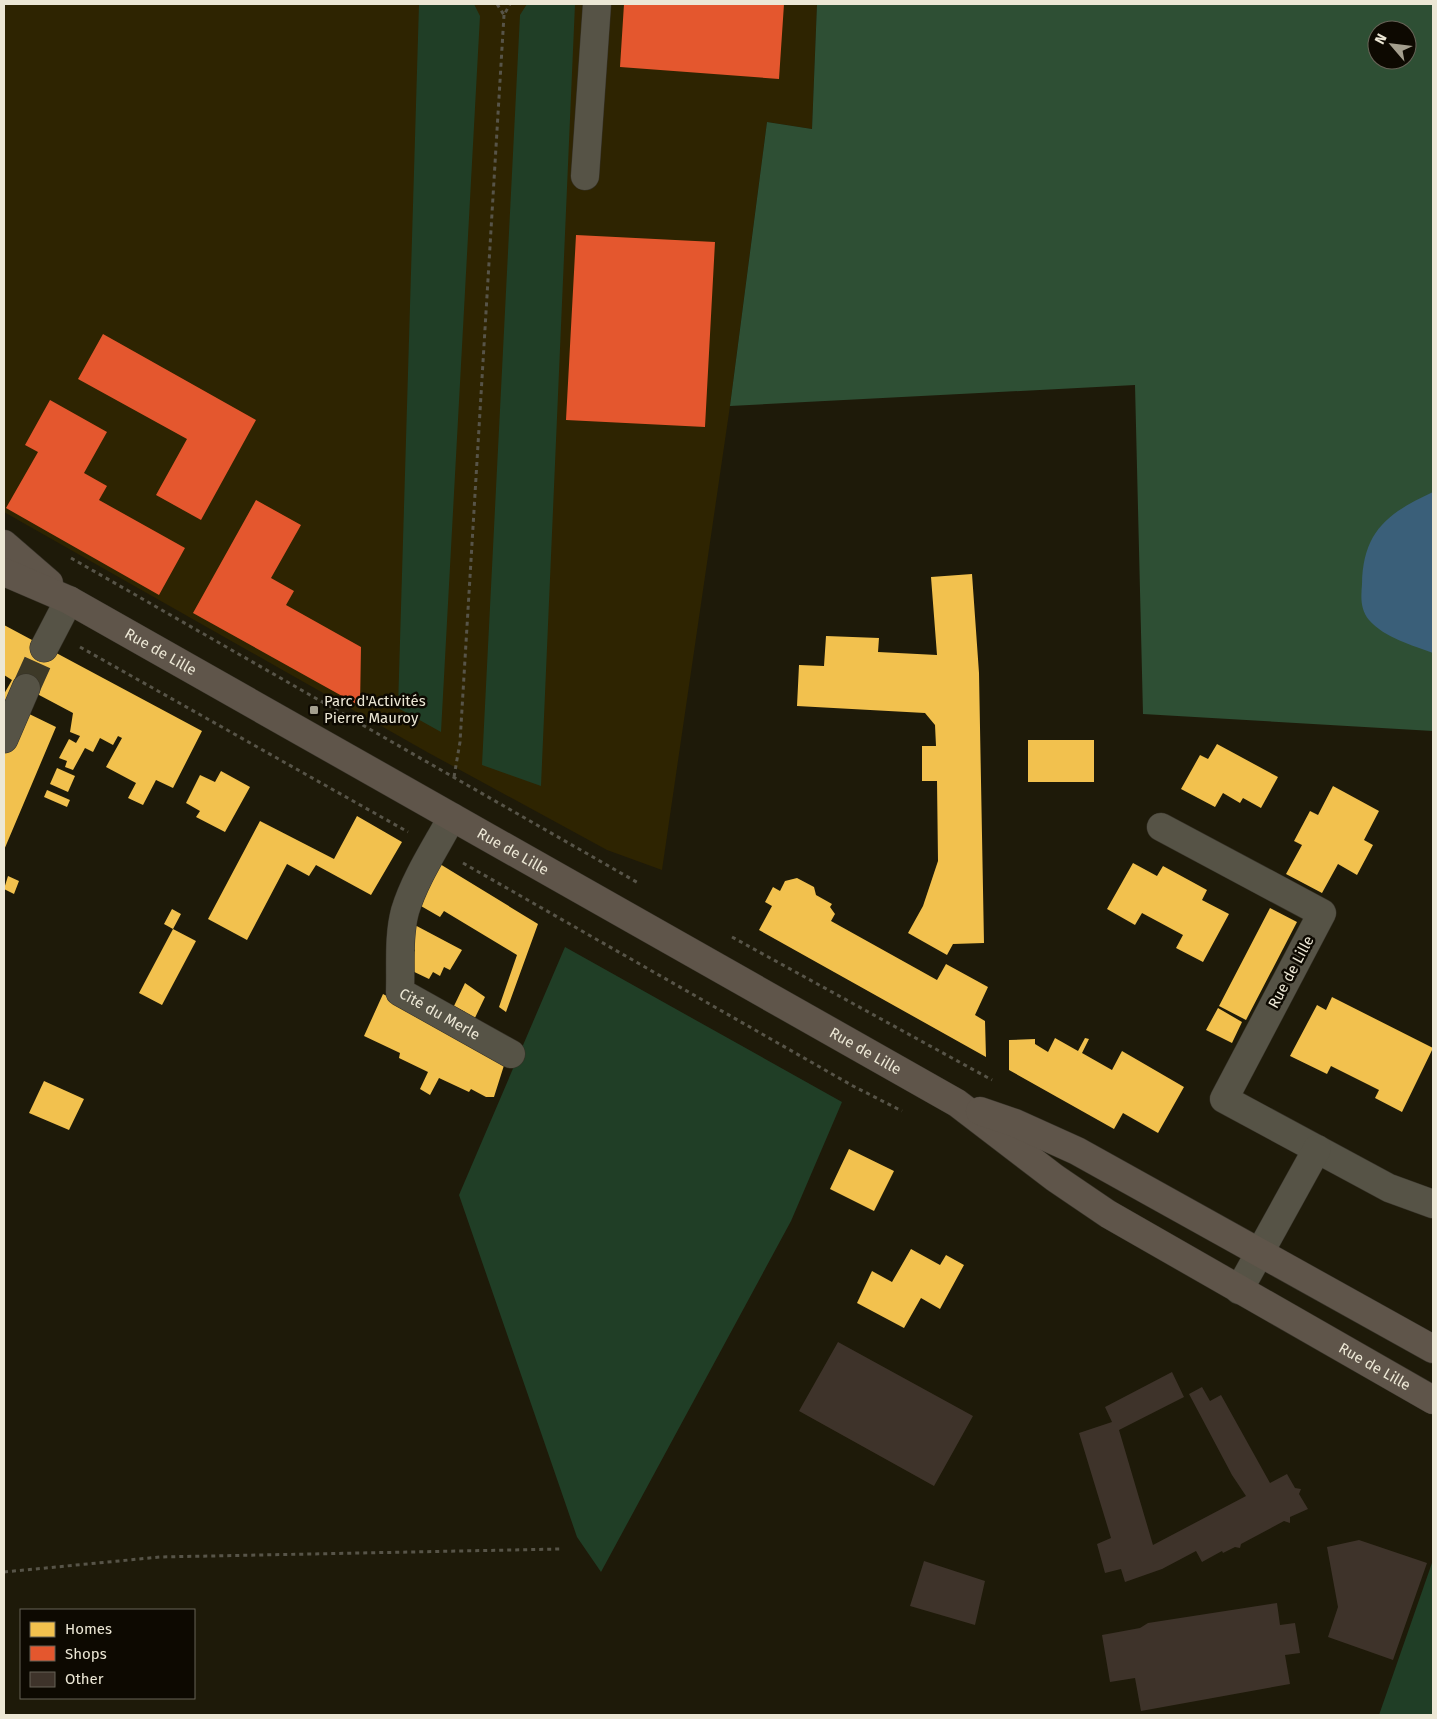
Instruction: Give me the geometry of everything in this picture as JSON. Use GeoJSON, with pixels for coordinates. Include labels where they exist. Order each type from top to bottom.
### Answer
{"type":"FeatureCollection","features":[{"type":"Feature","properties":{"kind":"main road","name":"Rue de Lille"},"geometry":{"type":"LineString","coordinates":[[4,544],[69,600]]}},
{"type":"Feature","properties":{"kind":"main road","name":"Rue de Lille"},"geometry":{"type":"LineString","coordinates":[[4,572],[69,600],[957,1103],[1076,1193],[1239,1290],[1433,1400]]}},
{"type":"Feature","properties":{"kind":"main road","name":"Rue de Lille"},"geometry":{"type":"LineString","coordinates":[[957,1103],[1015,1123],[1070,1148],[1433,1349]]}},
{"type":"Feature","properties":{"kind":"street"},"geometry":{"type":"LineString","coordinates":[[586,176],[597,4]]}},
{"type":"Feature","properties":{"kind":"street"},"geometry":{"type":"LineString","coordinates":[[44,648],[69,600]]}},
{"type":"Feature","properties":{"kind":"street"},"geometry":{"type":"LineString","coordinates":[[4,739],[26,688]]}},
{"type":"Feature","properties":{"kind":"street","name":"Cité du Merle"},"geometry":{"type":"LineString","coordinates":[[452,817],[412,892],[405,912],[401,933],[400,992],[511,1054]]}},
{"type":"Feature","properties":{"kind":"street","name":"Rue de Lille"},"geometry":{"type":"LineString","coordinates":[[1161,827],[1322,913],[1224,1099],[1389,1188],[1433,1204]]}},
{"type":"Feature","properties":{"kind":"street"},"geometry":{"type":"LineString","coordinates":[[1239,1290],[1317,1149]]}},
{"type":"Feature","properties":{"kind":"path"},"geometry":{"type":"LineString","coordinates":[[497,4],[504,15]]}},
{"type":"Feature","properties":{"kind":"path"},"geometry":{"type":"LineString","coordinates":[[454,777],[460,742],[504,15],[510,4]]}},
{"type":"Feature","properties":{"kind":"path"},"geometry":{"type":"LineString","coordinates":[[64,554],[648,889]]}},
{"type":"Feature","properties":{"kind":"path"},"geometry":{"type":"LineString","coordinates":[[724,932],[999,1084]]}},
{"type":"Feature","properties":{"kind":"path"},"geometry":{"type":"LineString","coordinates":[[4,1572],[160,1557],[560,1549]]}},
{"type":"Feature","properties":{"kind":"shaded area"},"geometry":{"type":"Polygon","coordinates":[[[4,4],[817,4],[812,129],[767,122],[730,406],[662,870],[607,850],[427,752],[4,512],[4,4]]]}},
{"type":"Feature","properties":{"kind":"green space"},"geometry":{"type":"Polygon","coordinates":[[[419,4],[474,4],[480,16],[441,732],[398,708],[419,4]]]}},
{"type":"Feature","properties":{"kind":"green space"},"geometry":{"type":"Polygon","coordinates":[[[527,4],[575,4],[541,786],[482,765],[520,15],[527,4]]]}},
{"type":"Feature","properties":{"kind":"green space"},"geometry":{"type":"Polygon","coordinates":[[[817,4],[1433,4],[1433,731],[1143,714],[1135,385],[730,406],[767,122],[812,129],[817,4]]]}},
{"type":"Feature","properties":{"kind":"green space"},"geometry":{"type":"Polygon","coordinates":[[[565,947],[842,1102],[791,1221],[601,1572],[577,1537],[459,1195],[565,947]]]}},
{"type":"Feature","properties":{"kind":"green space"},"geometry":{"type":"Polygon","coordinates":[[[1433,1560],[1433,1715],[1379,1715],[1433,1560]]]}},
{"type":"Feature","properties":{"kind":"water"},"geometry":{"type":"Polygon","coordinates":[[[1433,492],[1433,653],[1399,640],[1375,626],[1366,616],[1361,598],[1363,566],[1373,537],[1391,516],[1433,492]]]}},
{"type":"Feature","properties":{"kind":"building: Homes"},"geometry":{"type":"Polygon","coordinates":[[[972,574],[979,673],[984,943],[953,944],[947,955],[908,933],[923,906],[938,861],[937,781],[922,781],[922,746],[936,746],[935,725],[925,713],[797,706],[799,665],[824,666],[826,636],[879,638],[878,652],[937,655],[931,577],[972,574]]]}},
{"type":"Feature","properties":{"kind":"building: Homes"},"geometry":{"type":"Polygon","coordinates":[[[4,625],[202,731],[173,788],[156,780],[143,805],[128,798],[136,783],[106,767],[122,738],[118,736],[113,745],[100,738],[93,752],[85,748],[73,770],[65,767],[67,761],[59,758],[69,739],[76,743],[80,736],[70,732],[73,713],[24,687],[4,720],[4,694],[12,680],[4,675],[4,625]]]}},
{"type":"Feature","properties":{"kind":"building: Homes"},"geometry":{"type":"Polygon","coordinates":[[[21,710],[56,727],[4,850],[4,751],[21,710]]]}},
{"type":"Feature","properties":{"kind":"building: Homes"},"geometry":{"type":"Polygon","coordinates":[[[1028,740],[1094,740],[1094,782],[1028,782],[1028,740]]]}},
{"type":"Feature","properties":{"kind":"building: Homes"},"geometry":{"type":"Polygon","coordinates":[[[1217,744],[1278,777],[1261,808],[1243,798],[1240,803],[1223,793],[1215,807],[1181,789],[1200,755],[1208,759],[1217,744]]]}},
{"type":"Feature","properties":{"kind":"building: Homes"},"geometry":{"type":"Polygon","coordinates":[[[57,768],[75,776],[68,792],[50,784],[57,768]]]}},
{"type":"Feature","properties":{"kind":"building: Homes"},"geometry":{"type":"Polygon","coordinates":[[[221,771],[250,787],[225,832],[196,817],[200,811],[186,803],[200,775],[215,782],[221,771]]]}},
{"type":"Feature","properties":{"kind":"building: Homes"},"geometry":{"type":"Polygon","coordinates":[[[1333,786],[1379,811],[1364,840],[1373,845],[1357,875],[1338,864],[1322,893],[1286,874],[1302,845],[1294,841],[1310,811],[1318,815],[1333,786]]]}},
{"type":"Feature","properties":{"kind":"building: Homes"},"geometry":{"type":"Polygon","coordinates":[[[47,790],[70,800],[67,807],[44,797],[47,790]]]}},
{"type":"Feature","properties":{"kind":"building: Homes"},"geometry":{"type":"Polygon","coordinates":[[[357,816],[402,842],[371,895],[316,865],[309,876],[287,864],[247,940],[208,919],[260,821],[334,859],[357,816]]]}},
{"type":"Feature","properties":{"kind":"building: Homes"},"geometry":{"type":"Polygon","coordinates":[[[435,861],[538,924],[506,1012],[499,1007],[517,955],[444,911],[440,917],[414,902],[435,861]]]}},
{"type":"Feature","properties":{"kind":"building: Homes"},"geometry":{"type":"Polygon","coordinates":[[[1133,863],[1157,876],[1163,866],[1207,890],[1202,900],[1229,914],[1203,962],[1176,948],[1183,935],[1142,913],[1135,925],[1107,909],[1133,863]]]}},
{"type":"Feature","properties":{"kind":"building: Homes"},"geometry":{"type":"Polygon","coordinates":[[[8,876],[19,881],[14,894],[4,889],[8,876]]]}},
{"type":"Feature","properties":{"kind":"building: Homes"},"geometry":{"type":"Polygon","coordinates":[[[797,878],[814,887],[816,895],[832,904],[830,907],[835,914],[831,921],[937,980],[946,964],[988,987],[975,1015],[985,1021],[986,1057],[759,930],[772,906],[765,902],[773,887],[780,891],[785,881],[797,878]]]}},
{"type":"Feature","properties":{"kind":"building: Homes"},"geometry":{"type":"Polygon","coordinates":[[[1270,908],[1297,922],[1246,1020],[1219,1006],[1270,908]]]}},
{"type":"Feature","properties":{"kind":"building: Homes"},"geometry":{"type":"Polygon","coordinates":[[[172,909],[181,914],[173,929],[164,924],[172,909]]]}},
{"type":"Feature","properties":{"kind":"building: Homes"},"geometry":{"type":"Polygon","coordinates":[[[411,923],[462,950],[450,970],[444,967],[440,976],[433,972],[429,979],[406,968],[415,950],[408,946],[411,923]]]}},
{"type":"Feature","properties":{"kind":"building: Homes"},"geometry":{"type":"Polygon","coordinates":[[[173,929],[196,941],[162,1005],[139,993],[173,929]]]}},
{"type":"Feature","properties":{"kind":"building: Homes"},"geometry":{"type":"Polygon","coordinates":[[[465,983],[485,997],[472,1024],[462,1019],[465,1012],[454,1006],[465,983]]]}},
{"type":"Feature","properties":{"kind":"building: Homes"},"geometry":{"type":"Polygon","coordinates":[[[383,994],[506,1059],[494,1097],[486,1097],[471,1089],[469,1092],[439,1078],[430,1095],[420,1089],[428,1072],[399,1058],[400,1053],[364,1036],[383,994]]]}},
{"type":"Feature","properties":{"kind":"building: Homes"},"geometry":{"type":"Polygon","coordinates":[[[1332,997],[1433,1048],[1402,1112],[1375,1098],[1379,1090],[1331,1066],[1327,1074],[1290,1056],[1317,1005],[1326,1010],[1332,997]]]}},
{"type":"Feature","properties":{"kind":"building: Homes"},"geometry":{"type":"Polygon","coordinates":[[[1218,1008],[1242,1022],[1232,1043],[1206,1030],[1218,1008]]]}},
{"type":"Feature","properties":{"kind":"building: Homes"},"geometry":{"type":"Polygon","coordinates":[[[1055,1038],[1078,1051],[1085,1038],[1089,1039],[1082,1053],[1112,1070],[1122,1051],[1184,1087],[1158,1133],[1123,1113],[1114,1129],[1009,1070],[1009,1040],[1035,1039],[1035,1044],[1048,1052],[1055,1038]]]}},
{"type":"Feature","properties":{"kind":"building: Homes"},"geometry":{"type":"Polygon","coordinates":[[[44,1081],[84,1099],[69,1130],[29,1113],[44,1081]]]}},
{"type":"Feature","properties":{"kind":"building: Homes"},"geometry":{"type":"Polygon","coordinates":[[[849,1149],[894,1171],[874,1211],[830,1189],[849,1149]]]}},
{"type":"Feature","properties":{"kind":"building: Homes"},"geometry":{"type":"Polygon","coordinates":[[[911,1249],[940,1265],[946,1255],[964,1265],[940,1309],[921,1298],[904,1328],[857,1303],[872,1271],[892,1282],[911,1249]]]}},
{"type":"Feature","properties":{"kind":"building: Shops"},"geometry":{"type":"Polygon","coordinates":[[[624,4],[784,4],[779,79],[620,67],[624,4]]]}},
{"type":"Feature","properties":{"kind":"building: Shops"},"geometry":{"type":"Polygon","coordinates":[[[576,235],[715,242],[705,427],[566,420],[576,235]]]}},
{"type":"Feature","properties":{"kind":"building: Shops"},"geometry":{"type":"Polygon","coordinates":[[[103,334],[256,420],[201,520],[156,495],[187,439],[78,379],[103,334]]]}},
{"type":"Feature","properties":{"kind":"building: Shops"},"geometry":{"type":"Polygon","coordinates":[[[50,400],[107,432],[84,473],[107,486],[99,500],[185,548],[159,595],[6,508],[38,452],[25,445],[50,400]]]}},
{"type":"Feature","properties":{"kind":"building: Shops"},"geometry":{"type":"Polygon","coordinates":[[[256,500],[301,525],[271,578],[294,591],[286,605],[361,647],[360,706],[193,613],[256,500]]]}},
{"type":"Feature","properties":{"kind":"building: Other"},"geometry":{"type":"Polygon","coordinates":[[[838,1342],[973,1416],[934,1486],[799,1411],[838,1342]]]}},
{"type":"Feature","properties":{"kind":"building: Other"},"geometry":{"type":"Polygon","coordinates":[[[1172,1372],[1184,1397],[1119,1430],[1153,1545],[1246,1496],[1232,1475],[1189,1394],[1202,1387],[1210,1401],[1221,1395],[1270,1483],[1287,1474],[1295,1488],[1301,1489],[1299,1494],[1308,1509],[1290,1517],[1290,1523],[1284,1521],[1241,1544],[1240,1548],[1235,1547],[1223,1553],[1222,1551],[1202,1562],[1196,1551],[1162,1569],[1125,1582],[1121,1569],[1105,1573],[1097,1544],[1111,1538],[1079,1433],[1112,1422],[1105,1407],[1172,1372]]]}},
{"type":"Feature","properties":{"kind":"building: Other"},"geometry":{"type":"Polygon","coordinates":[[[1359,1540],[1427,1563],[1393,1660],[1328,1637],[1338,1607],[1327,1547],[1359,1540]]]}},
{"type":"Feature","properties":{"kind":"building: Other"},"geometry":{"type":"Polygon","coordinates":[[[924,1561],[985,1581],[975,1625],[910,1606],[924,1561]]]}},
{"type":"Feature","properties":{"kind":"building: Other"},"geometry":{"type":"Polygon","coordinates":[[[1277,1603],[1280,1625],[1295,1623],[1300,1653],[1285,1655],[1290,1684],[1141,1711],[1135,1678],[1110,1682],[1102,1635],[1140,1628],[1148,1623],[1277,1603]]]}},
{"type":"Feature","properties":{"kind":"tunnel"},"geometry":{"type":"LineString","coordinates":[[26,688],[44,648]]}},
{"type":"Feature","properties":{"kind":"place","name":"Parc d'Activités Pierre Mauroy"},"geometry":{"type":"Point","coordinates":[314,710]}}]}
